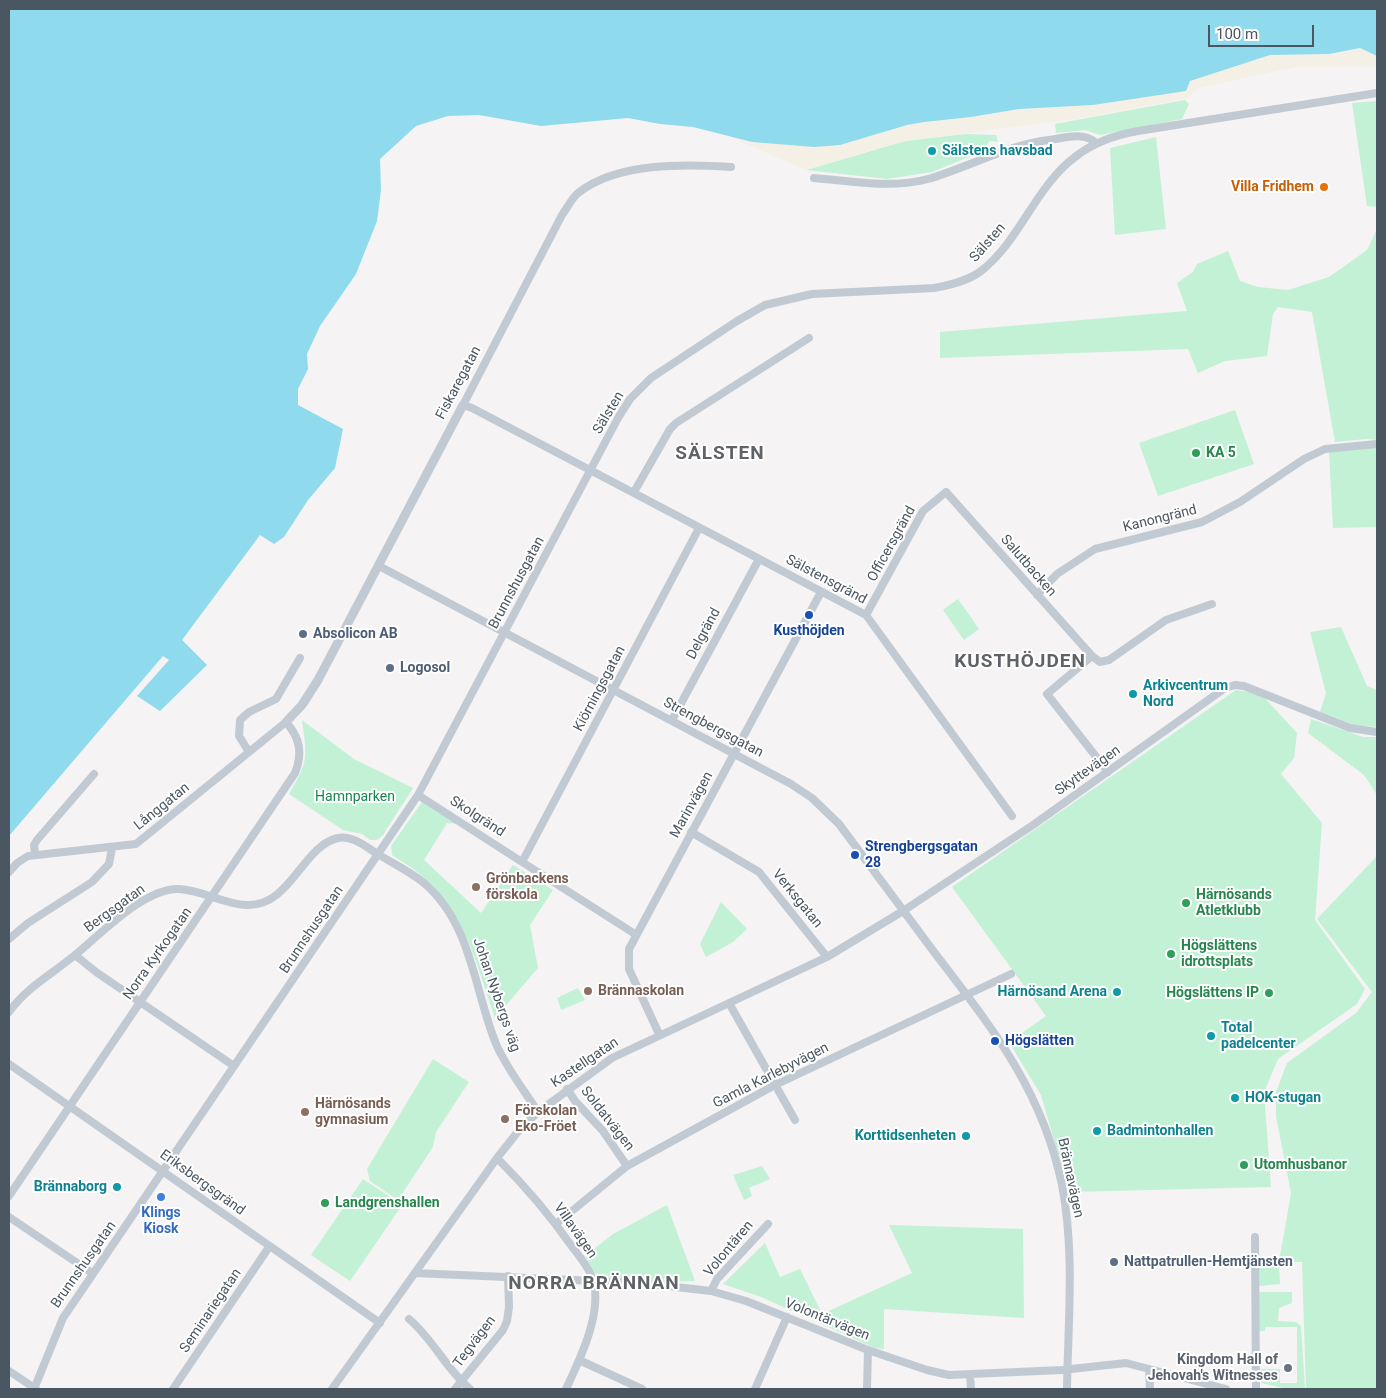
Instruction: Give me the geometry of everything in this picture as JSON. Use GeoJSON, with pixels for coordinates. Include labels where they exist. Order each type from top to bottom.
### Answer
{"type":"FeatureCollection","features":[{"type":"Feature","properties":{"kind":"street","name":"Sälsten"},"geometry":{"type":"LineString","coordinates":[[590,471],[630,399],[651,378],[668,365],[750,313],[786,299],[812,294],[934,288],[950,285],[980,272],[1004,246],[1053,178],[1074,157],[1096,143],[1138,130],[1377,93]]}},
{"type":"Feature","properties":{"kind":"street"},"geometry":{"type":"LineString","coordinates":[[814,178],[886,184],[912,182],[962,168],[1025,144],[1077,136],[1087,136],[1096,143]]}},
{"type":"Feature","properties":{"kind":"street","name":"Fiskaregatan"},"geometry":{"type":"LineString","coordinates":[[286,722],[309,696],[562,215],[576,194],[598,181],[634,170],[697,164],[731,167]]}},
{"type":"Feature","properties":{"kind":"street"},"geometry":{"type":"LineString","coordinates":[[634,492],[670,428],[809,338]]}},
{"type":"Feature","properties":{"kind":"street","name":"Sälstensgränd"},"geometry":{"type":"LineString","coordinates":[[463,405],[634,492],[866,615],[1012,816]]}},
{"type":"Feature","properties":{"kind":"street","name":"Kanongränd"},"geometry":{"type":"LineString","coordinates":[[1037,595],[1057,574],[1095,550],[1202,522],[1240,502],[1318,452],[1340,446],[1377,444]]}},
{"type":"Feature","properties":{"kind":"street","name":"Brunnshusgatan"},"geometry":{"type":"LineString","coordinates":[[35,1389],[57,1328],[92,1273],[418,794],[590,471]]}},
{"type":"Feature","properties":{"kind":"street","name":"Salutbacken"},"geometry":{"type":"LineString","coordinates":[[946,492],[1092,656]]}},
{"type":"Feature","properties":{"kind":"street","name":"Officersgränd"},"geometry":{"type":"LineString","coordinates":[[866,615],[923,511],[946,492]]}},
{"type":"Feature","properties":{"kind":"street","name":"Kiörningsgatan"},"geometry":{"type":"LineString","coordinates":[[522,861],[699,528]]}},
{"type":"Feature","properties":{"kind":"street","name":"Delgränd"},"geometry":{"type":"LineString","coordinates":[[672,720],[759,559]]}},
{"type":"Feature","properties":{"kind":"street","name":"Strengbergsgatan"},"geometry":{"type":"LineString","coordinates":[[379,566],[791,784],[827,811],[967,995]]}},
{"type":"Feature","properties":{"kind":"street","name":"Marinvägen"},"geometry":{"type":"LineString","coordinates":[[658,1034],[628,962],[629,949],[635,934],[821,592]]}},
{"type":"Feature","properties":{"kind":"street"},"geometry":{"type":"LineString","coordinates":[[1108,772],[1047,694],[1092,656],[1100,662],[1109,660],[1166,620],[1212,604]]}},
{"type":"Feature","properties":{"kind":"street"},"geometry":{"type":"LineString","coordinates":[[249,752],[239,736],[240,720],[249,712],[276,699],[300,658]]}},
{"type":"Feature","properties":{"kind":"street","name":"Skyttevägen"},"geometry":{"type":"LineString","coordinates":[[904,911],[978,863],[1225,688],[1235,685],[1244,686],[1350,728],[1377,732]]}},
{"type":"Feature","properties":{"kind":"street","name":"Långgatan"},"geometry":{"type":"LineString","coordinates":[[35,854],[112,848],[136,844],[286,722]]}},
{"type":"Feature","properties":{"kind":"street","name":"Norra Kyrkogatan"},"geometry":{"type":"LineString","coordinates":[[9,1196],[295,773],[300,761],[300,746],[295,732],[286,722]]}},
{"type":"Feature","properties":{"kind":"street"},"geometry":{"type":"LineString","coordinates":[[9,872],[22,858],[35,854],[34,845],[37,840],[94,774]]}},
{"type":"Feature","properties":{"kind":"street","name":"Skolgränd"},"geometry":{"type":"LineString","coordinates":[[418,794],[635,934]]}},
{"type":"Feature","properties":{"kind":"street","name":"Verksgatan"},"geometry":{"type":"LineString","coordinates":[[691,832],[759,872],[827,956]]}},
{"type":"Feature","properties":{"kind":"street","name":"Bergsgatan"},"geometry":{"type":"LineString","coordinates":[[9,1012],[28,990],[75,956],[123,916],[157,893],[180,889],[245,905],[259,905],[284,889],[318,851],[329,842],[338,838],[347,838],[361,843],[378,854]]}},
{"type":"Feature","properties":{"kind":"street"},"geometry":{"type":"LineString","coordinates":[[9,939],[28,923],[92,882],[108,864],[112,848]]}},
{"type":"Feature","properties":{"kind":"street","name":"Johan Nybergs väg"},"geometry":{"type":"LineString","coordinates":[[378,854],[425,884],[452,918],[463,937],[496,1044],[504,1060],[538,1112]]}},
{"type":"Feature","properties":{"kind":"street","name":"Kastellgatan"},"geometry":{"type":"LineString","coordinates":[[332,1389],[497,1158],[520,1129],[538,1112],[612,1058],[658,1034],[827,956],[904,911]]}},
{"type":"Feature","properties":{"kind":"street"},"geometry":{"type":"LineString","coordinates":[[75,956],[234,1066]]}},
{"type":"Feature","properties":{"kind":"street","name":"Gamla Karlebyvägen"},"geometry":{"type":"LineString","coordinates":[[556,1224],[627,1166],[775,1086],[1011,974]]}},
{"type":"Feature","properties":{"kind":"street","name":"Brännavägen"},"geometry":{"type":"LineString","coordinates":[[967,995],[1016,1065],[1033,1098],[1054,1151],[1062,1185],[1068,1234],[1067,1389]]}},
{"type":"Feature","properties":{"kind":"street"},"geometry":{"type":"LineString","coordinates":[[729,1002],[795,1120]]}},
{"type":"Feature","properties":{"kind":"street","name":"Eriksbergsgränd"},"geometry":{"type":"LineString","coordinates":[[9,1064],[380,1323]]}},
{"type":"Feature","properties":{"kind":"street","name":"Soldatvägen"},"geometry":{"type":"LineString","coordinates":[[567,1089],[575,1101],[602,1131],[627,1166]]}},
{"type":"Feature","properties":{"kind":"street","name":"Villavägen"},"geometry":{"type":"LineString","coordinates":[[497,1158],[531,1192],[556,1224],[594,1280],[594,1312],[579,1360],[566,1389]]}},
{"type":"Feature","properties":{"kind":"street"},"geometry":{"type":"LineString","coordinates":[[9,1217],[92,1273]]}},
{"type":"Feature","properties":{"kind":"street","name":"Volontären"},"geometry":{"type":"LineString","coordinates":[[711,1292],[717,1279],[768,1224]]}},
{"type":"Feature","properties":{"kind":"street"},"geometry":{"type":"LineString","coordinates":[[1255,1237],[1256,1389]]}},
{"type":"Feature","properties":{"kind":"street","name":"Seminariegatan"},"geometry":{"type":"LineString","coordinates":[[173,1389],[269,1246]]}},
{"type":"Feature","properties":{"kind":"street","name":"Volontärvägen"},"geometry":{"type":"LineString","coordinates":[[415,1273],[674,1285],[746,1301],[868,1350],[927,1370],[970,1375],[1067,1370],[1126,1363],[1226,1389]]}},
{"type":"Feature","properties":{"kind":"street","name":"Tegvägen"},"geometry":{"type":"LineString","coordinates":[[455,1389],[503,1330],[507,1321],[508,1276]]}},
{"type":"Feature","properties":{"kind":"street"},"geometry":{"type":"LineString","coordinates":[[755,1389],[787,1317]]}},
{"type":"Feature","properties":{"kind":"street"},"geometry":{"type":"LineString","coordinates":[[409,1319],[421,1329],[461,1382],[470,1389]]}},
{"type":"Feature","properties":{"kind":"street"},"geometry":{"type":"LineString","coordinates":[[867,1389],[868,1350]]}},
{"type":"Feature","properties":{"kind":"street"},"geometry":{"type":"LineString","coordinates":[[579,1360],[642,1389]]}},
{"type":"Feature","properties":{"kind":"street"},"geometry":{"type":"LineString","coordinates":[[1149,1369],[1150,1389]]}},
{"type":"Feature","properties":{"kind":"street"},"geometry":{"type":"LineString","coordinates":[[9,1370],[35,1389]]}},
{"type":"Feature","properties":{"kind":"street"},"geometry":{"type":"LineString","coordinates":[[970,1375],[971,1389]]}},
{"type":"Feature","properties":{"kind":"green space"},"geometry":{"type":"Polygon","coordinates":[[[1185,100],[1189,104],[1182,119],[1100,135],[1085,130],[1056,133],[1055,124],[1185,100]]]}},
{"type":"Feature","properties":{"kind":"green space"},"geometry":{"type":"Polygon","coordinates":[[[1377,101],[1377,207],[1367,206],[1352,103],[1377,101]]]}},
{"type":"Feature","properties":{"kind":"green space"},"geometry":{"type":"Polygon","coordinates":[[[966,134],[996,135],[998,142],[990,141],[984,148],[984,151],[932,172],[887,179],[806,170],[905,141],[966,134]]]}},
{"type":"Feature","properties":{"kind":"green space"},"geometry":{"type":"Polygon","coordinates":[[[1156,137],[1166,229],[1115,235],[1110,148],[1156,137]]]}},
{"type":"Feature","properties":{"kind":"green space"},"geometry":{"type":"Polygon","coordinates":[[[1377,229],[1377,440],[1366,439],[1335,442],[1312,312],[1278,307],[1273,314],[1267,356],[1225,361],[1198,373],[1188,349],[940,358],[940,332],[1187,311],[1177,283],[1193,272],[1197,264],[1228,251],[1240,281],[1258,287],[1288,290],[1329,277],[1367,250],[1377,229]]]}},
{"type":"Feature","properties":{"kind":"green space","name":"KA 5"},"geometry":{"type":"Polygon","coordinates":[[[1235,410],[1254,464],[1158,496],[1139,443],[1235,410]]]}},
{"type":"Feature","properties":{"kind":"green space"},"geometry":{"type":"Polygon","coordinates":[[[1358,447],[1377,448],[1377,527],[1333,528],[1329,452],[1358,447]]]}},
{"type":"Feature","properties":{"kind":"green space"},"geometry":{"type":"Polygon","coordinates":[[[958,599],[979,629],[964,640],[943,610],[958,599]]]}},
{"type":"Feature","properties":{"kind":"green space"},"geometry":{"type":"Polygon","coordinates":[[[1341,627],[1367,686],[1377,690],[1377,727],[1353,725],[1320,712],[1326,693],[1310,632],[1341,627]]]}},
{"type":"Feature","properties":{"kind":"green space","name":"Högslättens idrottsplats"},"geometry":{"type":"Polygon","coordinates":[[[1236,690],[1261,694],[1297,733],[1294,758],[1281,774],[1322,823],[1315,920],[1365,989],[1357,1004],[1278,1059],[1264,1092],[1271,1187],[1069,1192],[1041,1095],[1009,1042],[1046,1016],[952,887],[1236,690]]]}},
{"type":"Feature","properties":{"kind":"green space"},"geometry":{"type":"Polygon","coordinates":[[[1311,719],[1363,737],[1377,737],[1377,795],[1364,775],[1308,733],[1311,719]]]}},
{"type":"Feature","properties":{"kind":"green space","name":"Hamnparken"},"geometry":{"type":"Polygon","coordinates":[[[302,720],[354,759],[413,788],[383,835],[377,840],[370,840],[362,834],[343,830],[289,794],[300,773],[305,758],[302,720]]]}},
{"type":"Feature","properties":{"kind":"green space"},"geometry":{"type":"Polygon","coordinates":[[[422,802],[425,802],[458,824],[447,823],[424,860],[481,913],[513,865],[553,890],[530,925],[538,968],[495,1018],[476,960],[450,907],[438,892],[419,874],[392,855],[391,846],[422,802]]]}},
{"type":"Feature","properties":{"kind":"green space"},"geometry":{"type":"Polygon","coordinates":[[[1377,856],[1377,1389],[1306,1389],[1302,1262],[1279,1262],[1291,1193],[1276,1116],[1276,1092],[1287,1063],[1356,1013],[1372,992],[1317,919],[1377,856]]]}},
{"type":"Feature","properties":{"kind":"green space"},"geometry":{"type":"Polygon","coordinates":[[[721,902],[747,929],[733,942],[706,957],[700,944],[721,902]]]}},
{"type":"Feature","properties":{"kind":"green space"},"geometry":{"type":"Polygon","coordinates":[[[578,988],[585,1000],[561,1010],[557,998],[578,988]]]}},
{"type":"Feature","properties":{"kind":"green space"},"geometry":{"type":"Polygon","coordinates":[[[433,1059],[469,1082],[436,1132],[433,1147],[398,1200],[370,1181],[367,1169],[433,1059]]]}},
{"type":"Feature","properties":{"kind":"green space"},"geometry":{"type":"Polygon","coordinates":[[[762,1166],[770,1179],[749,1188],[752,1196],[744,1200],[733,1175],[762,1166]]]}},
{"type":"Feature","properties":{"kind":"green space"},"geometry":{"type":"Polygon","coordinates":[[[363,1179],[402,1205],[350,1281],[311,1255],[363,1179]]]}},
{"type":"Feature","properties":{"kind":"green space"},"geometry":{"type":"Polygon","coordinates":[[[667,1205],[695,1281],[652,1282],[605,1276],[598,1278],[585,1256],[613,1234],[667,1205]]]}},
{"type":"Feature","properties":{"kind":"green space"},"geometry":{"type":"Polygon","coordinates":[[[889,1225],[1023,1229],[1024,1318],[884,1309],[884,1349],[875,1348],[761,1297],[723,1284],[765,1243],[780,1277],[800,1269],[822,1314],[912,1273],[889,1225]]]}},
{"type":"Feature","properties":{"kind":"green space"},"geometry":{"type":"Polygon","coordinates":[[[1259,1262],[1279,1262],[1280,1284],[1259,1286],[1259,1262]]]}},
{"type":"Feature","properties":{"kind":"green space"},"geometry":{"type":"Polygon","coordinates":[[[1259,1292],[1292,1292],[1292,1303],[1279,1308],[1278,1321],[1296,1322],[1301,1326],[1305,1389],[1288,1389],[1261,1383],[1259,1369],[1280,1369],[1280,1383],[1297,1383],[1297,1327],[1265,1327],[1265,1331],[1259,1331],[1259,1292]]]}},
{"type":"Feature","properties":{"kind":"sand"},"geometry":{"type":"Polygon","coordinates":[[[1360,48],[1377,56],[1377,66],[1295,67],[1199,88],[1187,98],[1075,119],[905,141],[806,170],[730,137],[752,142],[840,145],[907,125],[924,122],[1019,109],[1093,105],[1117,101],[1190,81],[1270,55],[1329,54],[1360,48]]]}},
{"type":"Feature","properties":{"kind":"water"},"geometry":{"type":"Polygon","coordinates":[[[9,9],[1377,9],[1377,56],[1360,48],[1329,54],[1270,55],[1190,81],[1186,91],[1093,105],[1019,109],[924,122],[907,125],[840,145],[814,147],[752,142],[693,127],[660,124],[628,118],[541,126],[479,115],[448,116],[416,126],[380,159],[381,190],[377,221],[356,274],[320,326],[307,354],[308,369],[298,389],[298,405],[343,429],[335,468],[308,500],[284,537],[274,544],[260,535],[182,640],[207,665],[160,711],[137,696],[169,660],[163,656],[9,836],[9,9]]]}},
{"type":"Feature","properties":{"kind":"place","name":"Sälstens havsbad"},"geometry":{"type":"Point","coordinates":[932,151]}},
{"type":"Feature","properties":{"kind":"place","name":"Villa Fridhem"},"geometry":{"type":"Point","coordinates":[1324,187]}},
{"type":"Feature","properties":{"kind":"place","name":"KA 5"},"geometry":{"type":"Point","coordinates":[1196,453]}},
{"type":"Feature","properties":{"kind":"place","name":"Kusthöjden"},"geometry":{"type":"Point","coordinates":[809,615]}},
{"type":"Feature","properties":{"kind":"place","name":"Absolicon AB"},"geometry":{"type":"Point","coordinates":[303,634]}},
{"type":"Feature","properties":{"kind":"place","name":"Logosol"},"geometry":{"type":"Point","coordinates":[390,668]}},
{"type":"Feature","properties":{"kind":"place","name":"Arkivcentrum Nord"},"geometry":{"type":"Point","coordinates":[1133,694]}},
{"type":"Feature","properties":{"kind":"place","name":"Strengbergsgatan 28"},"geometry":{"type":"Point","coordinates":[855,855]}},
{"type":"Feature","properties":{"kind":"place","name":"Grönbackens förskola"},"geometry":{"type":"Point","coordinates":[476,887]}},
{"type":"Feature","properties":{"kind":"place","name":"Härnösands Atletklubb"},"geometry":{"type":"Point","coordinates":[1186,903]}},
{"type":"Feature","properties":{"kind":"place","name":"Högslättens idrottsplats"},"geometry":{"type":"Point","coordinates":[1171,954]}},
{"type":"Feature","properties":{"kind":"place","name":"Brännaskolan"},"geometry":{"type":"Point","coordinates":[588,991]}},
{"type":"Feature","properties":{"kind":"place","name":"Härnösand Arena"},"geometry":{"type":"Point","coordinates":[1117,992]}},
{"type":"Feature","properties":{"kind":"place","name":"Högslättens IP"},"geometry":{"type":"Point","coordinates":[1269,993]}},
{"type":"Feature","properties":{"kind":"place","name":"Total padelcenter"},"geometry":{"type":"Point","coordinates":[1211,1036]}},
{"type":"Feature","properties":{"kind":"place","name":"Högslätten"},"geometry":{"type":"Point","coordinates":[995,1041]}},
{"type":"Feature","properties":{"kind":"place","name":"HOK-stugan"},"geometry":{"type":"Point","coordinates":[1235,1098]}},
{"type":"Feature","properties":{"kind":"place","name":"Härnösands gymnasium"},"geometry":{"type":"Point","coordinates":[305,1112]}},
{"type":"Feature","properties":{"kind":"place","name":"Förskolan Eko-Fröet"},"geometry":{"type":"Point","coordinates":[505,1119]}},
{"type":"Feature","properties":{"kind":"place","name":"Badmintonhallen"},"geometry":{"type":"Point","coordinates":[1097,1131]}},
{"type":"Feature","properties":{"kind":"place","name":"Korttidsenheten"},"geometry":{"type":"Point","coordinates":[966,1136]}},
{"type":"Feature","properties":{"kind":"place","name":"Utomhusbanor"},"geometry":{"type":"Point","coordinates":[1244,1165]}},
{"type":"Feature","properties":{"kind":"place","name":"Brännaborg"},"geometry":{"type":"Point","coordinates":[117,1187]}},
{"type":"Feature","properties":{"kind":"place","name":"Klings Kiosk"},"geometry":{"type":"Point","coordinates":[161,1197]}},
{"type":"Feature","properties":{"kind":"place","name":"Landgrenshallen"},"geometry":{"type":"Point","coordinates":[325,1203]}},
{"type":"Feature","properties":{"kind":"place","name":"Nattpatrullen-Hemtjänsten"},"geometry":{"type":"Point","coordinates":[1114,1262]}},
{"type":"Feature","properties":{"kind":"place","name":"Kingdom Hall of Jehovah's Witnesses"},"geometry":{"type":"Point","coordinates":[1288,1368]}},
{"type":"Feature","properties":{"kind":"district","name":"SÄLSTEN"},"geometry":{"type":"Point","coordinates":[720,454]}},
{"type":"Feature","properties":{"kind":"district","name":"KUSTHÖJDEN"},"geometry":{"type":"Point","coordinates":[1020,662]}},
{"type":"Feature","properties":{"kind":"district","name":"NORRA BRÄNNAN"},"geometry":{"type":"Point","coordinates":[594,1284]}}]}
